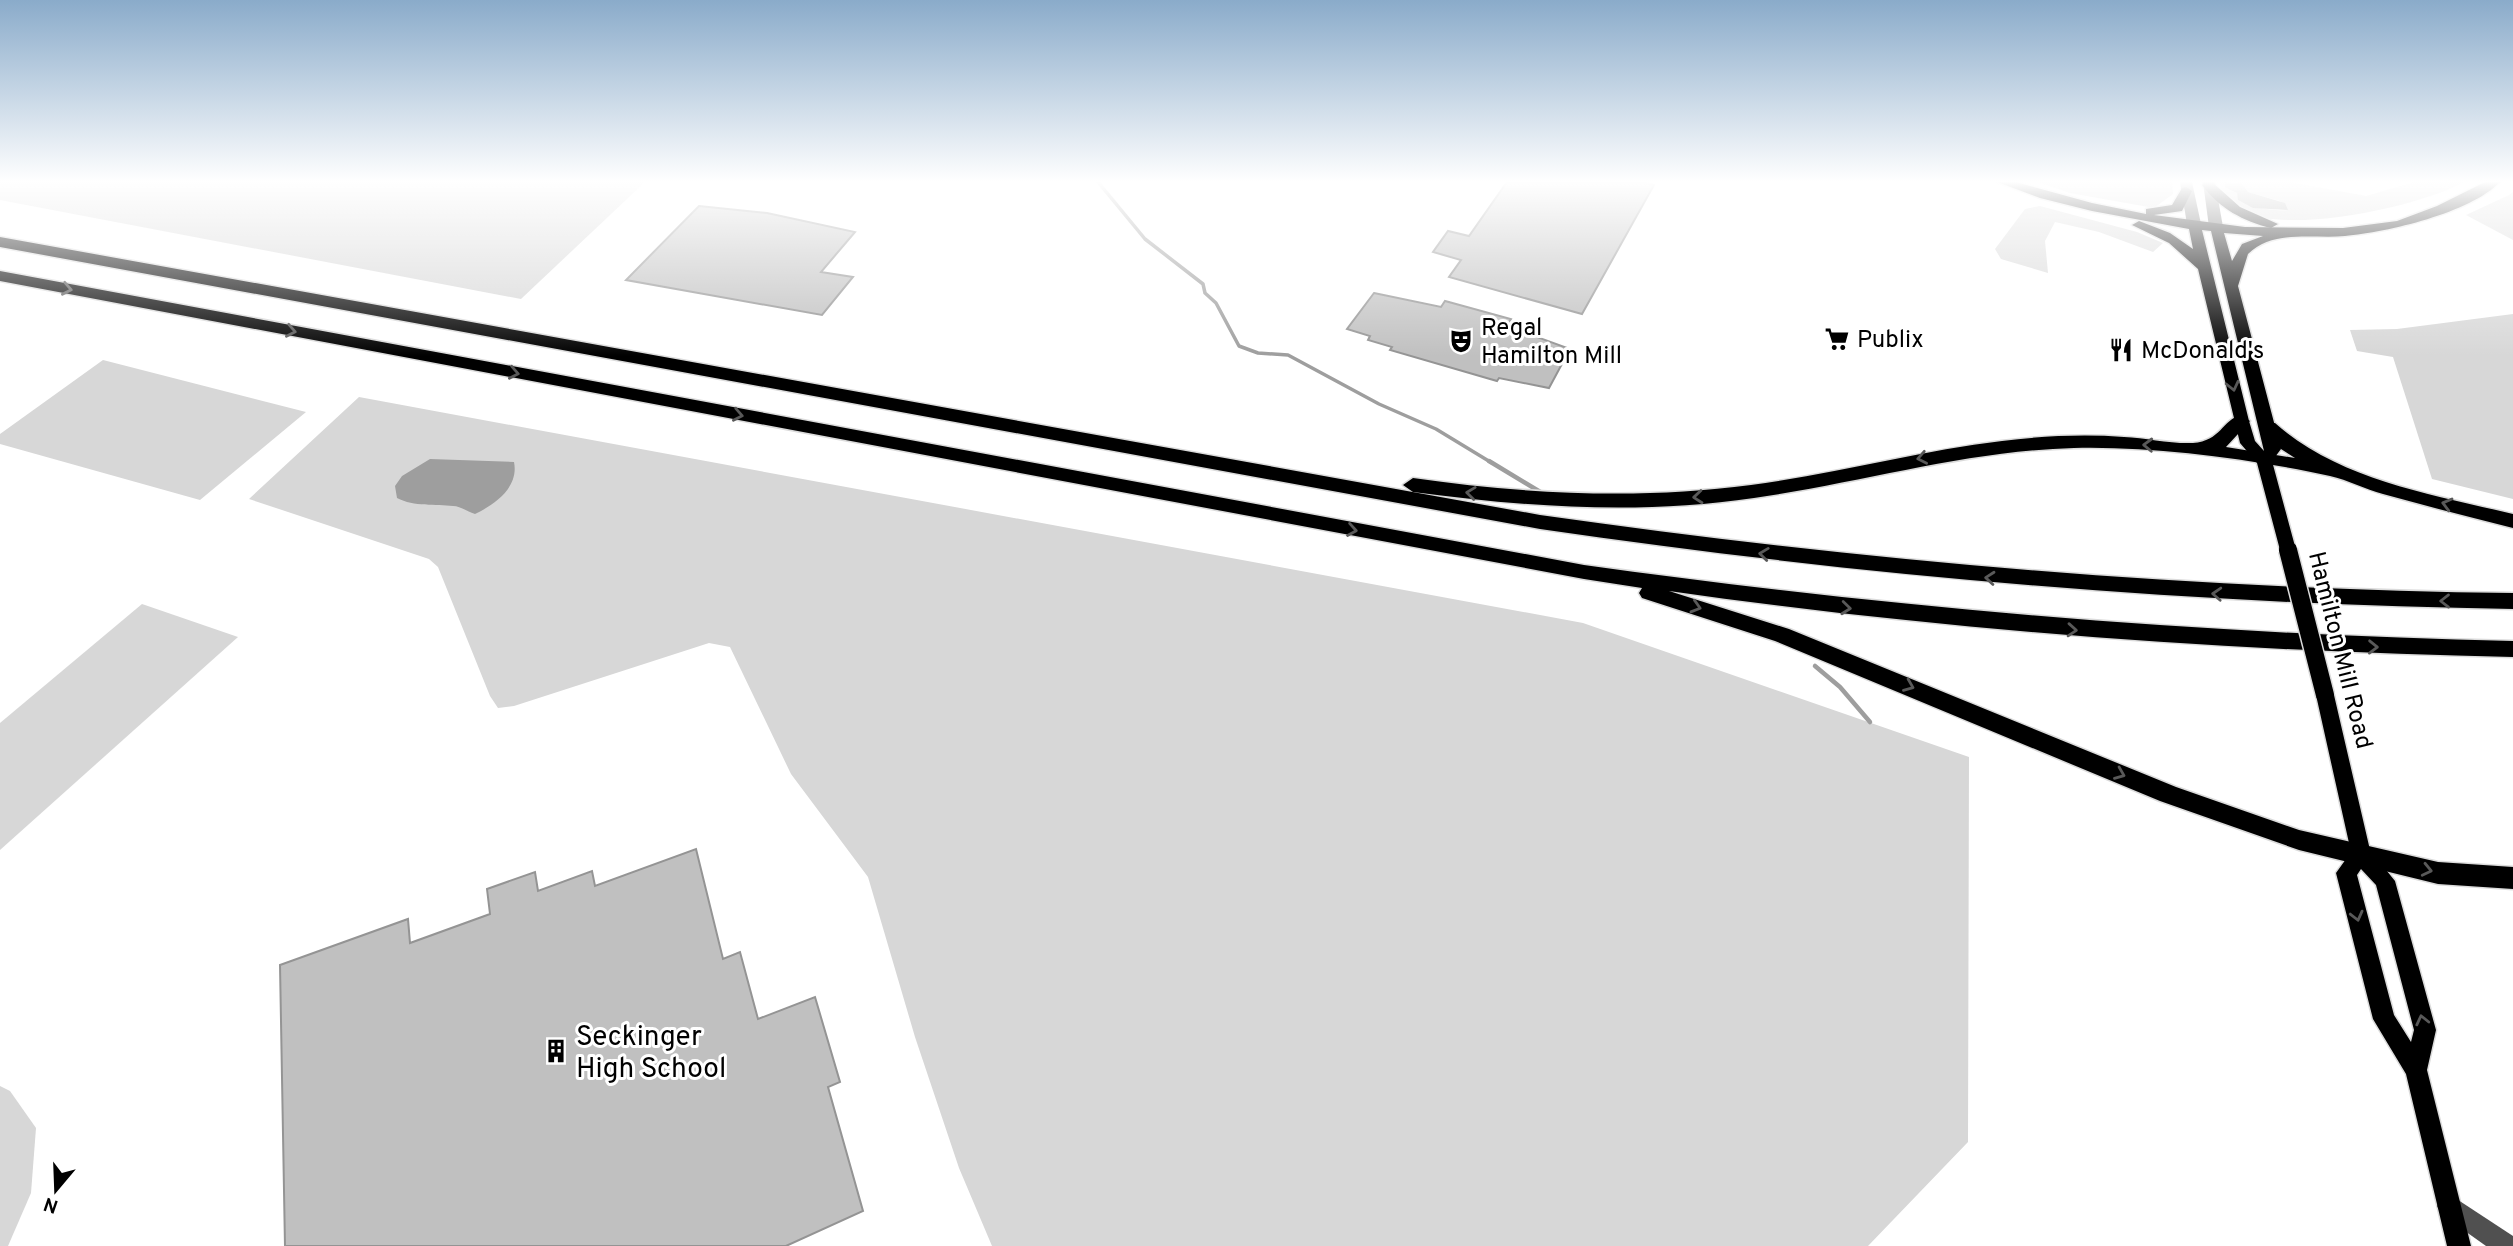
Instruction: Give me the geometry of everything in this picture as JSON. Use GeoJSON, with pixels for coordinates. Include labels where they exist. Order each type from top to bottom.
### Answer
{"type":"FeatureCollection","features":[{"type":"Feature","properties":{"kind":"highway"},"geometry":{"type":"LineString","coordinates":[[0,242],[1540,522],[1710,548],[1885,569],[2061,584],[2267,597],[2513,601]]}},
{"type":"Feature","properties":{"kind":"highway"},"geometry":{"type":"LineString","coordinates":[[0,276],[1584,572],[1810,604],[2051,628],[2348,646],[2513,649]]}},
{"type":"Feature","properties":{"kind":"highway"},"geometry":{"type":"LineString","coordinates":[[2189,449],[2222,442],[2241,421]]}},
{"type":"Feature","properties":{"kind":"highway"},"geometry":{"type":"LineString","coordinates":[[2268,427],[2300,454],[2335,470],[2513,521]]}},
{"type":"Feature","properties":{"kind":"highway"},"geometry":{"type":"LineString","coordinates":[[1126,447],[1296,468],[1470,494],[1569,502],[1652,501],[1751,492],[1961,451],[2044,443],[2189,449],[2335,470]]}},
{"type":"Feature","properties":{"kind":"highway"},"geometry":{"type":"LineString","coordinates":[[1584,572],[1782,635],[2168,794],[2299,840],[2438,873],[2513,878]]}},
{"type":"Feature","properties":{"kind":"main road"},"geometry":{"type":"LineString","coordinates":[[2174,240],[2186,247],[2206,271]]}},
{"type":"Feature","properties":{"kind":"main road","name":"Hamilton Mill Road"},"geometry":{"type":"LineString","coordinates":[[2198,240],[2241,421],[2248,443],[2264,461],[2288,550],[2325,695],[2361,854],[2385,881],[2425,1030],[2416,1070]]}},
{"type":"Feature","properties":{"kind":"main road","name":"Hamilton Mill Road"},"geometry":{"type":"LineString","coordinates":[[2219,240],[2273,449],[2264,461]]}},
{"type":"Feature","properties":{"kind":"main road"},"geometry":{"type":"LineString","coordinates":[[2231,286],[2241,249],[2251,242],[2262,240]]}},
{"type":"Feature","properties":{"kind":"main road","name":"Hamilton Mill Road"},"geometry":{"type":"LineString","coordinates":[[2361,854],[2346,873],[2384,1019],[2416,1070],[2459,1246]]}},
{"type":"Feature","properties":{"kind":"street"},"geometry":{"type":"LineString","coordinates":[[2449,1206],[2507,1246]]}},
{"type":"Feature","properties":{"kind":"shaded area"},"geometry":{"type":"Polygon","coordinates":[[[211,240],[583,240],[521,299],[211,240]]]}},
{"type":"Feature","properties":{"kind":"shaded area"},"geometry":{"type":"Polygon","coordinates":[[[2002,240],[2045,240],[2048,273],[2001,259],[1995,249],[2002,240]]]}},
{"type":"Feature","properties":{"kind":"shaded area"},"geometry":{"type":"Polygon","coordinates":[[[2121,240],[2156,240],[2163,243],[2153,252],[2121,240]]]}},
{"type":"Feature","properties":{"kind":"shaded area"},"geometry":{"type":"Polygon","coordinates":[[[2513,314],[2513,499],[2432,479],[2393,357],[2357,351],[2350,330],[2397,329],[2513,314]]]}},
{"type":"Feature","properties":{"kind":"shaded area"},"geometry":{"type":"Polygon","coordinates":[[[103,360],[306,412],[200,500],[0,444],[0,434],[103,360]]]}},
{"type":"Feature","properties":{"kind":"shaded area"},"geometry":{"type":"Polygon","coordinates":[[[359,397],[1583,623],[1969,757],[1968,1142],[1868,1246],[992,1246],[959,1168],[915,1037],[868,877],[791,774],[730,647],[709,643],[514,706],[498,708],[490,696],[438,567],[429,559],[249,499],[359,397]]]}},
{"type":"Feature","properties":{"kind":"shaded area"},"geometry":{"type":"Polygon","coordinates":[[[430,459],[514,462],[515,471],[504,494],[475,514],[456,506],[418,504],[397,498],[395,486],[402,476],[430,459]]]}},
{"type":"Feature","properties":{"kind":"shaded area"},"geometry":{"type":"Polygon","coordinates":[[[142,604],[238,637],[0,850],[0,723],[142,604]]]}},
{"type":"Feature","properties":{"kind":"shaded area"},"geometry":{"type":"Polygon","coordinates":[[[0,1086],[10,1091],[36,1128],[31,1193],[8,1246],[0,1246],[0,1086]]]}},
{"type":"Feature","properties":{"kind":"building"},"geometry":{"type":"Polygon","coordinates":[[[665,240],[848,240],[821,272],[853,277],[822,315],[626,280],[665,240]]]}},
{"type":"Feature","properties":{"kind":"building"},"geometry":{"type":"Polygon","coordinates":[[[1441,240],[1623,240],[1582,314],[1449,277],[1461,260],[1433,252],[1441,240]]]}},
{"type":"Feature","properties":{"kind":"building","name":"Regal Hamilton Mill"},"geometry":{"type":"Polygon","coordinates":[[[1374,293],[1441,307],[1445,301],[1511,319],[1507,326],[1570,349],[1549,388],[1499,378],[1497,381],[1390,350],[1392,347],[1368,340],[1370,336],[1347,329],[1374,293]]]}},
{"type":"Feature","properties":{"kind":"building","name":"Seckinger High School"},"geometry":{"type":"Polygon","coordinates":[[[696,849],[723,959],[740,952],[758,1019],[815,997],[840,1082],[828,1087],[863,1211],[786,1246],[285,1246],[280,965],[408,919],[410,943],[490,914],[487,889],[535,872],[538,891],[592,871],[595,886],[696,849]]]}},
{"type":"Feature","properties":{"kind":"waterway"},"geometry":{"type":"LineString","coordinates":[[1146,240],[1203,284],[1205,293],[1216,303],[1239,346],[1258,353],[1288,355],[1379,404],[1436,429],[1492,463]]}},
{"type":"Feature","properties":{"kind":"waterway"},"geometry":{"type":"LineString","coordinates":[[1489,461],[1542,493]]}},
{"type":"Feature","properties":{"kind":"waterway"},"geometry":{"type":"LineString","coordinates":[[1815,666],[1840,687],[1870,722]]}},
{"type":"Feature","properties":{"kind":"place","name":"Publix"},"geometry":{"type":"Point","coordinates":[1837,339]}},
{"type":"Feature","properties":{"kind":"place","name":"Regal Hamilton Mill"},"geometry":{"type":"Point","coordinates":[1461,341]}},
{"type":"Feature","properties":{"kind":"place","name":"McDonald's"},"geometry":{"type":"Point","coordinates":[2121,350]}},
{"type":"Feature","properties":{"kind":"place","name":"Seckinger High School"},"geometry":{"type":"Point","coordinates":[556,1051]}}]}
